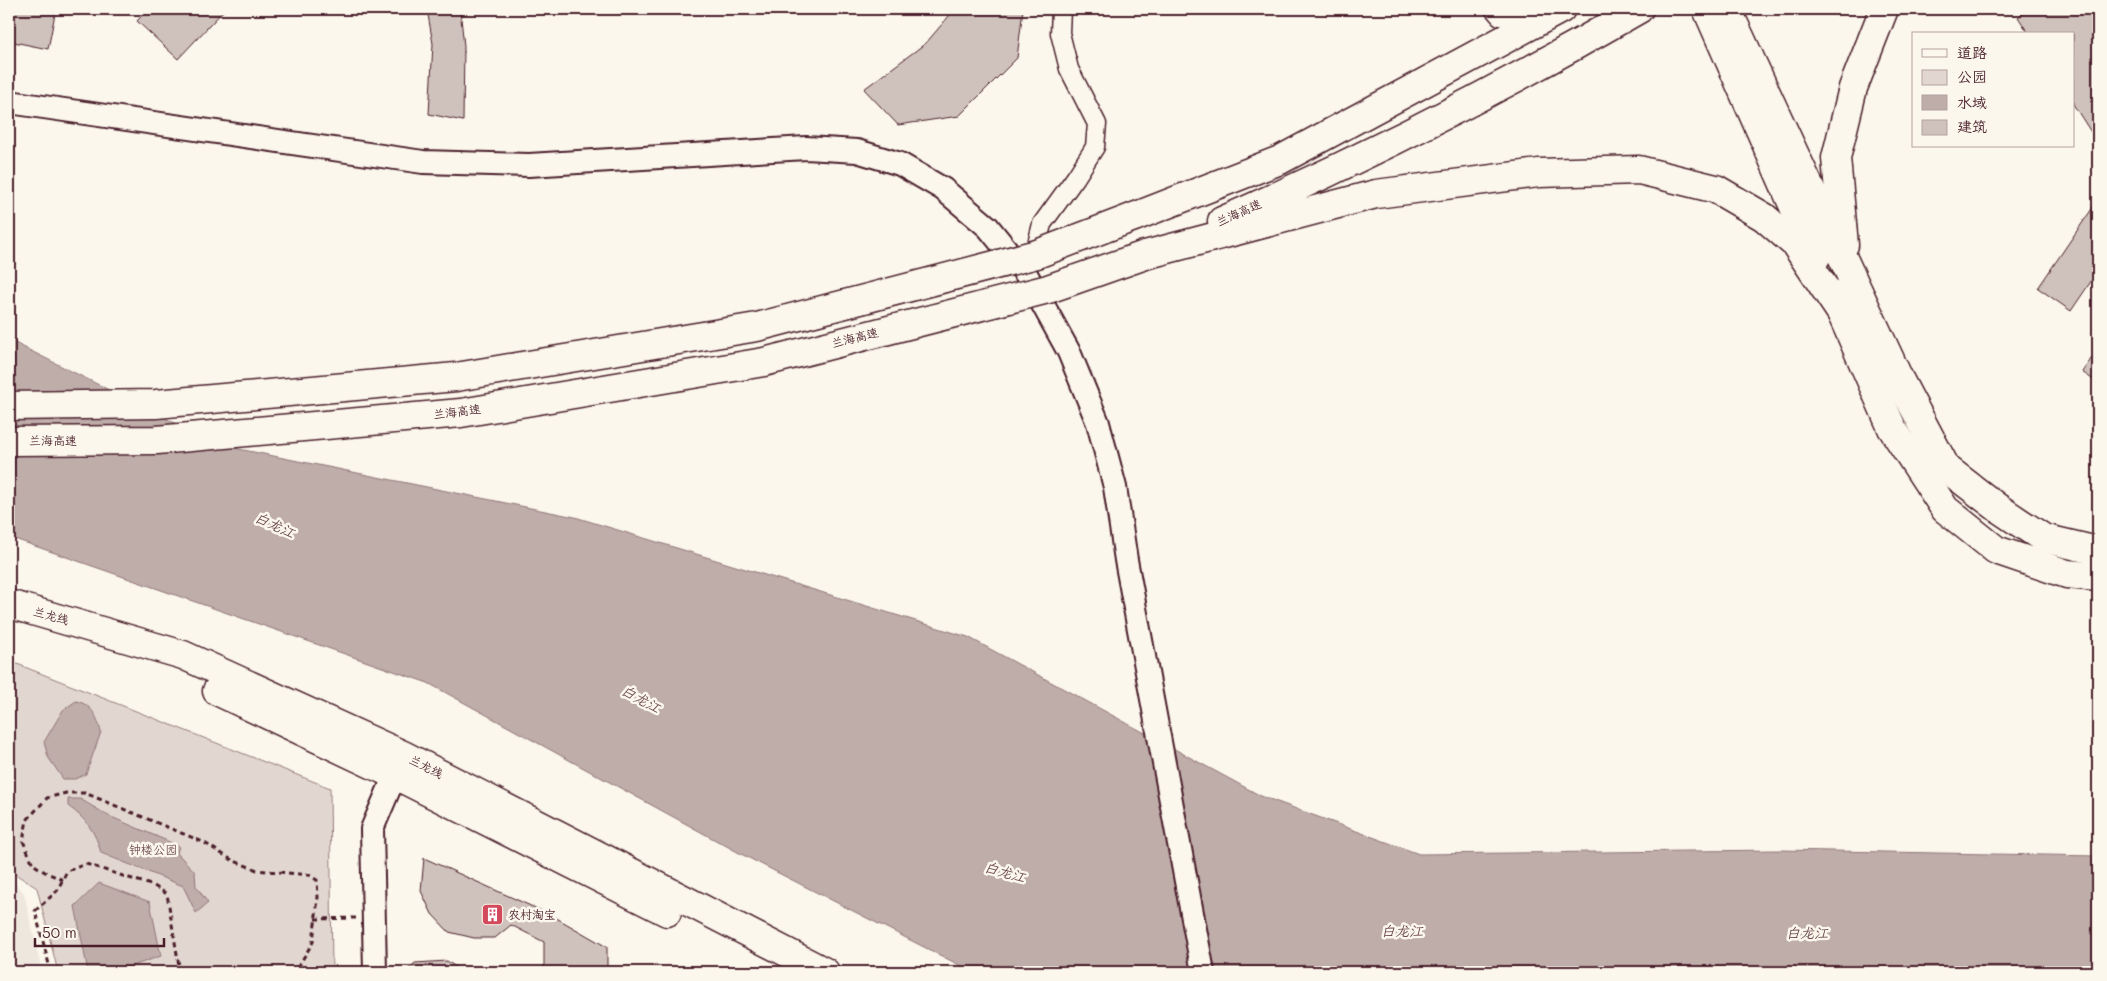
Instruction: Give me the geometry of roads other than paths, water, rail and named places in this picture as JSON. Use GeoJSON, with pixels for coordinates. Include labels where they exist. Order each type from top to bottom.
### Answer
{"type":"FeatureCollection","features":[{"type":"Feature","properties":{"kind":"highway","name":"兰海高速"},"geometry":{"type":"LineString","coordinates":[[9,441],[157,440],[461,413],[764,362],[1048,289],[1145,255],[1310,182],[1557,57],[1640,9]]}},
{"type":"Feature","properties":{"kind":"highway"},"geometry":{"type":"LineString","coordinates":[[1707,9],[1892,428],[1945,509],[1996,550],[2067,574],[2098,577]]}},
{"type":"Feature","properties":{"kind":"highway"},"geometry":{"type":"LineString","coordinates":[[1727,9],[1899,379],[1946,468],[1998,508],[2043,538],[2098,551]]}},
{"type":"Feature","properties":{"kind":"highway"},"geometry":{"type":"LineString","coordinates":[[1846,266],[1836,158],[1853,88],[1884,9]]}},
{"type":"Feature","properties":{"kind":"highway"},"geometry":{"type":"LineString","coordinates":[[9,406],[156,404],[456,377],[757,326],[1037,254],[1280,160],[1549,12]]}},
{"type":"Feature","properties":{"kind":"highway"},"geometry":{"type":"LineString","coordinates":[[1145,255],[1376,194],[1539,173],[1638,170],[1716,189],[1764,216],[1795,244],[1840,311]]}},
{"type":"Feature","properties":{"kind":"highway","name":"兰龙线"},"geometry":{"type":"LineString","coordinates":[[9,604],[183,655],[399,765],[824,972]]}},
{"type":"Feature","properties":{"kind":"highway","name":"兰龙线"},"geometry":{"type":"LineString","coordinates":[[9,623],[180,674],[399,765],[786,972]]}},
{"type":"Feature","properties":{"kind":"street"},"geometry":{"type":"LineString","coordinates":[[1026,274],[1035,257],[1042,224],[1076,178],[1095,147],[1097,124],[1069,69],[1060,33],[1061,9]]}},
{"type":"Feature","properties":{"kind":"street"},"geometry":{"type":"LineString","coordinates":[[1494,9],[1500,16],[1516,21],[1549,12]]}},
{"type":"Feature","properties":{"kind":"street"},"geometry":{"type":"LineString","coordinates":[[9,102],[423,162],[529,165],[806,148],[857,152],[900,164],[943,189],[988,227],[1026,274],[1068,352],[1098,423],[1115,487],[1126,560],[1203,972]]}},
{"type":"Feature","properties":{"kind":"street"},"geometry":{"type":"LineString","coordinates":[[375,972],[372,829],[399,765]]}},
{"type":"Feature","properties":{"kind":"water","name":"白龙江"},"geometry":{"type":"Polygon","coordinates":[[[9,340],[219,445],[575,517],[968,637],[1261,796],[1419,854],[1780,850],[2098,856],[2098,972],[973,972],[743,855],[428,683],[9,537],[9,340]]]}},
{"type":"Feature","properties":{"kind":"water"},"geometry":{"type":"Polygon","coordinates":[[[76,701],[87,705],[93,712],[101,732],[86,774],[75,779],[63,779],[48,757],[44,742],[63,710],[76,701]]]}},
{"type":"Feature","properties":{"kind":"water"},"geometry":{"type":"Polygon","coordinates":[[[68,799],[80,799],[109,816],[179,846],[177,853],[195,872],[196,886],[208,903],[196,913],[183,886],[101,853],[93,832],[80,815],[68,806],[68,799]]]}},
{"type":"Feature","properties":{"kind":"water"},"geometry":{"type":"Polygon","coordinates":[[[99,883],[150,902],[161,956],[115,972],[88,972],[75,906],[99,883]]]}},
{"type":"Feature","properties":{"kind":"place","name":"农村淘宝"},"geometry":{"type":"Point","coordinates":[492,915]}},
{"type":"Feature","properties":{"kind":"park label","name":"钟楼公园"},"geometry":{"type":"Point","coordinates":[153,850]}}]}
